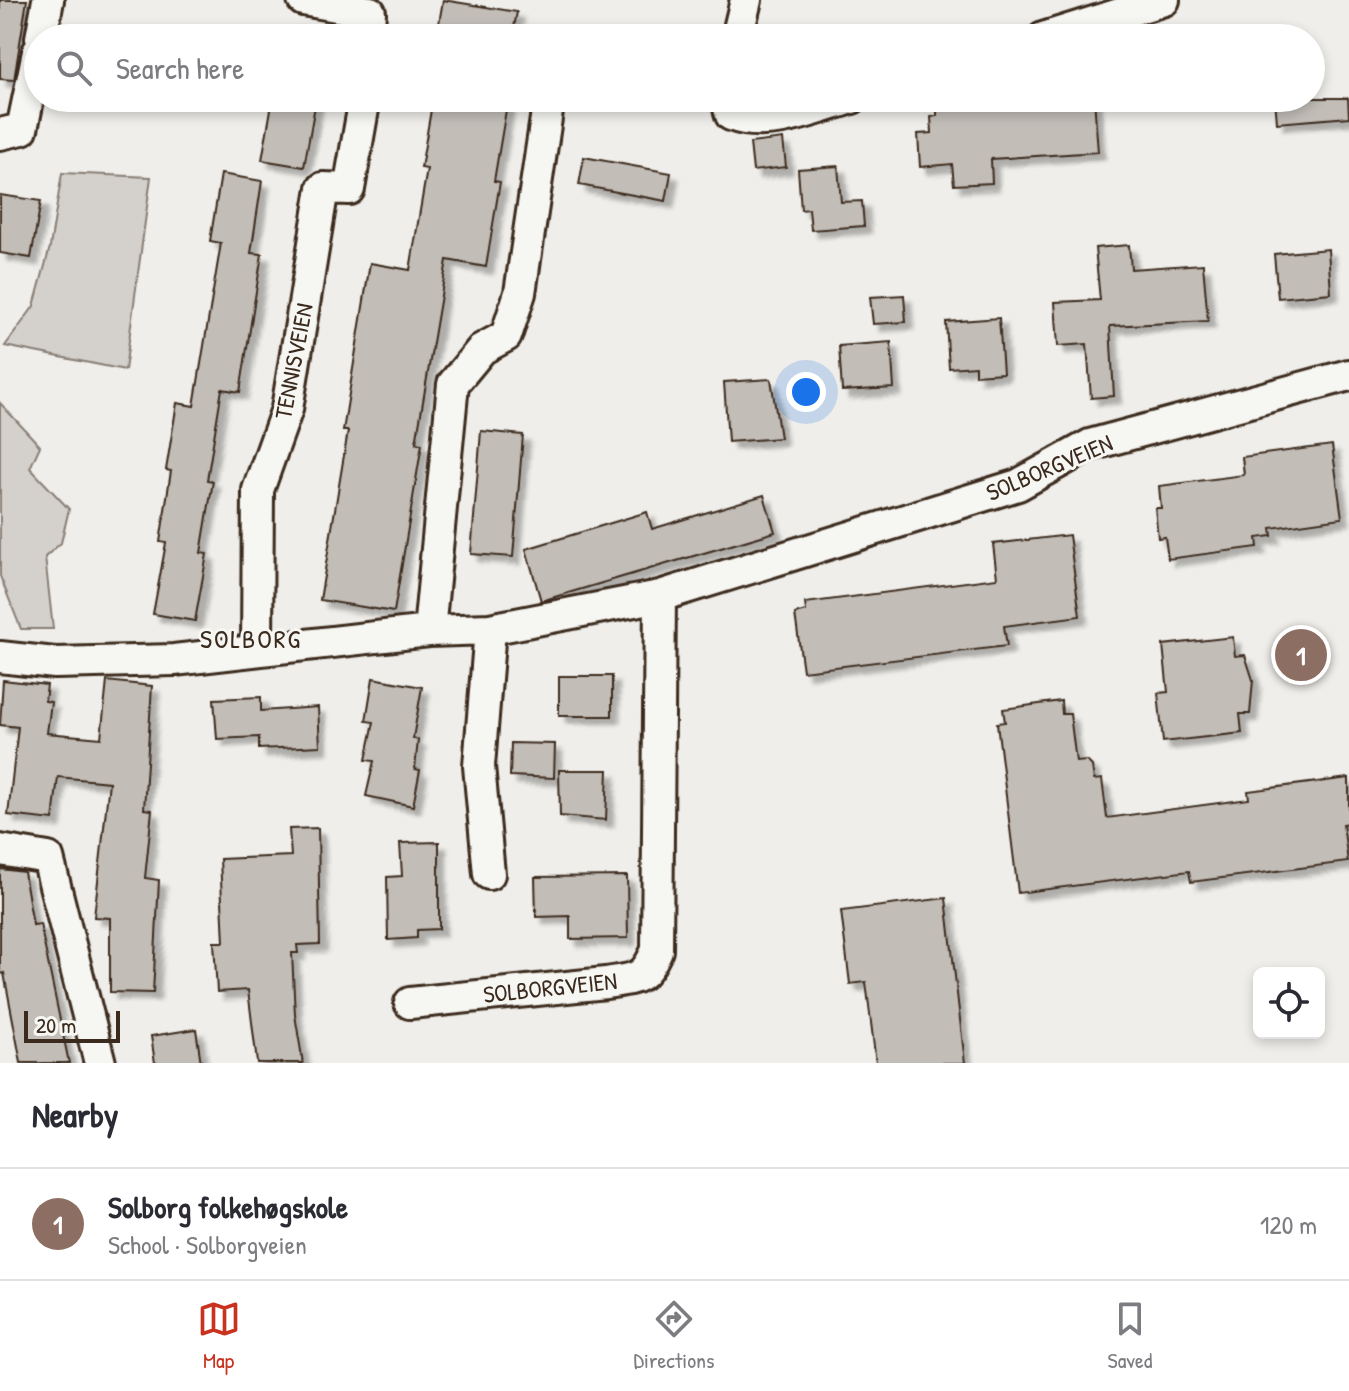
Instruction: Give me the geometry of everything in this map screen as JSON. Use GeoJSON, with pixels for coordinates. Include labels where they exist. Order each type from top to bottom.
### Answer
{"type":"FeatureCollection","features":[{"type":"Feature","properties":{"kind":"street"},"geometry":{"type":"LineString","coordinates":[[44,24],[48,0]]}},
{"type":"Feature","properties":{"kind":"street"},"geometry":{"type":"LineString","coordinates":[[303,0],[370,12],[369,24]]}},
{"type":"Feature","properties":{"kind":"street"},"geometry":{"type":"LineString","coordinates":[[740,24],[746,0]]}},
{"type":"Feature","properties":{"kind":"street"},"geometry":{"type":"LineString","coordinates":[[1088,24],[1164,0]]}},
{"type":"Feature","properties":{"kind":"street"},"geometry":{"type":"LineString","coordinates":[[0,134],[22,129],[26,112]]}},
{"type":"Feature","properties":{"kind":"street","name":"TENNISVEIEN"},"geometry":{"type":"LineString","coordinates":[[257,650],[258,490],[287,409],[323,188],[349,189],[363,112]]}},
{"type":"Feature","properties":{"kind":"street"},"geometry":{"type":"LineString","coordinates":[[429,631],[453,384],[482,349],[506,336],[520,293],[547,112]]}},
{"type":"Feature","properties":{"kind":"street"},"geometry":{"type":"LineString","coordinates":[[730,112],[731,115],[753,121],[800,112]]}},
{"type":"Feature","properties":{"kind":"street","name":"SOLBORGVEIEN"},"geometry":{"type":"LineString","coordinates":[[0,657],[55,663],[174,660],[429,631],[490,629],[660,596],[1018,485],[1090,445],[1349,375]]}},
{"type":"Feature","properties":{"kind":"street","name":"SOLBORGVEIEN"},"geometry":{"type":"LineString","coordinates":[[410,1003],[606,983],[637,978],[648,971],[657,950],[660,596]]}},
{"type":"Feature","properties":{"kind":"street"},"geometry":{"type":"LineString","coordinates":[[489,874],[479,766],[490,629]]}},
{"type":"Feature","properties":{"kind":"street"},"geometry":{"type":"LineString","coordinates":[[0,850],[48,858],[100,1063]]}},
{"type":"Feature","properties":{"kind":"shaded area"},"geometry":{"type":"Polygon","coordinates":[[[62,173],[151,177],[125,370],[5,346],[34,306],[50,247],[62,173]]]}},
{"type":"Feature","properties":{"kind":"shaded area"},"geometry":{"type":"Polygon","coordinates":[[[0,403],[40,446],[30,468],[69,509],[61,543],[45,557],[53,629],[21,629],[0,576],[0,403]]]}},
{"type":"Feature","properties":{"kind":"building"},"geometry":{"type":"Polygon","coordinates":[[[0,0],[27,0],[14,80],[0,79],[0,0]]]}},
{"type":"Feature","properties":{"kind":"building"},"geometry":{"type":"Polygon","coordinates":[[[443,0],[517,12],[515,24],[439,24],[443,0]]]}},
{"type":"Feature","properties":{"kind":"building"},"geometry":{"type":"Polygon","coordinates":[[[1325,98],[1348,98],[1349,117],[1277,123],[1276,112],[1325,112],[1325,98]]]}},
{"type":"Feature","properties":{"kind":"building"},"geometry":{"type":"Polygon","coordinates":[[[271,112],[314,112],[304,167],[262,160],[271,112]]]}},
{"type":"Feature","properties":{"kind":"building"},"geometry":{"type":"Polygon","coordinates":[[[431,112],[506,112],[494,181],[500,182],[486,267],[447,260],[416,443],[422,444],[394,612],[320,600],[348,431],[343,431],[370,263],[410,270],[427,169],[421,168],[431,112]]]}},
{"type":"Feature","properties":{"kind":"building"},"geometry":{"type":"Polygon","coordinates":[[[937,112],[1095,112],[1098,152],[991,159],[992,183],[954,185],[952,164],[920,167],[918,134],[932,133],[931,117],[937,116],[937,112]]]}},
{"type":"Feature","properties":{"kind":"building"},"geometry":{"type":"Polygon","coordinates":[[[783,139],[786,167],[753,171],[750,143],[783,139]]]}},
{"type":"Feature","properties":{"kind":"building"},"geometry":{"type":"Polygon","coordinates":[[[584,157],[671,173],[666,201],[579,185],[584,157]]]}},
{"type":"Feature","properties":{"kind":"building"},"geometry":{"type":"Polygon","coordinates":[[[838,166],[841,202],[862,201],[864,226],[811,230],[809,209],[801,210],[798,169],[838,166]]]}},
{"type":"Feature","properties":{"kind":"building"},"geometry":{"type":"Polygon","coordinates":[[[221,174],[262,181],[251,253],[262,254],[240,392],[222,389],[207,480],[213,481],[201,553],[207,554],[195,621],[153,614],[166,543],[160,542],[171,471],[166,470],[177,403],[194,406],[221,243],[210,241],[221,174]]]}},
{"type":"Feature","properties":{"kind":"building"},"geometry":{"type":"Polygon","coordinates":[[[0,195],[41,201],[31,258],[0,253],[0,195]]]}},
{"type":"Feature","properties":{"kind":"building"},"geometry":{"type":"Polygon","coordinates":[[[1129,245],[1131,269],[1203,264],[1208,321],[1110,326],[1114,396],[1091,398],[1087,344],[1058,346],[1055,302],[1100,300],[1095,248],[1129,245]]]}},
{"type":"Feature","properties":{"kind":"building"},"geometry":{"type":"Polygon","coordinates":[[[1328,249],[1331,293],[1278,298],[1274,254],[1328,249]]]}},
{"type":"Feature","properties":{"kind":"building"},"geometry":{"type":"Polygon","coordinates":[[[904,295],[906,322],[873,324],[870,297],[904,295]]]}},
{"type":"Feature","properties":{"kind":"building"},"geometry":{"type":"Polygon","coordinates":[[[999,318],[1003,373],[975,375],[975,366],[949,368],[946,322],[999,318]]]}},
{"type":"Feature","properties":{"kind":"building"},"geometry":{"type":"Polygon","coordinates":[[[891,342],[894,388],[842,391],[839,346],[891,342]]]}},
{"type":"Feature","properties":{"kind":"building"},"geometry":{"type":"Polygon","coordinates":[[[771,379],[780,438],[728,442],[724,382],[771,379]]]}},
{"type":"Feature","properties":{"kind":"building"},"geometry":{"type":"Polygon","coordinates":[[[481,431],[523,435],[513,557],[471,554],[481,431]]]}},
{"type":"Feature","properties":{"kind":"building"},"geometry":{"type":"Polygon","coordinates":[[[1332,445],[1342,518],[1271,528],[1272,536],[1257,538],[1258,547],[1168,559],[1165,537],[1158,538],[1155,508],[1161,508],[1159,486],[1244,475],[1242,457],[1332,445]]]}},
{"type":"Feature","properties":{"kind":"building"},"geometry":{"type":"Polygon","coordinates":[[[764,495],[775,532],[541,601],[526,549],[647,512],[652,529],[764,495]]]}},
{"type":"Feature","properties":{"kind":"building"},"geometry":{"type":"Polygon","coordinates":[[[1069,535],[1080,616],[1004,626],[1007,646],[803,671],[795,614],[806,611],[805,603],[997,578],[993,544],[1069,535]]]}},
{"type":"Feature","properties":{"kind":"building"},"geometry":{"type":"Polygon","coordinates":[[[1233,637],[1235,656],[1245,655],[1253,680],[1250,714],[1240,714],[1242,733],[1163,742],[1158,693],[1168,692],[1163,645],[1233,637]]]}},
{"type":"Feature","properties":{"kind":"building"},"geometry":{"type":"Polygon","coordinates":[[[559,676],[612,676],[612,716],[559,716],[559,676]]]}},
{"type":"Feature","properties":{"kind":"building"},"geometry":{"type":"Polygon","coordinates":[[[373,678],[422,687],[413,738],[418,740],[415,769],[420,770],[413,806],[366,796],[374,761],[366,760],[374,722],[366,721],[373,678]]]}},
{"type":"Feature","properties":{"kind":"building"},"geometry":{"type":"Polygon","coordinates":[[[3,680],[47,685],[45,701],[51,702],[47,733],[101,738],[107,681],[152,686],[144,809],[152,810],[145,878],[159,880],[153,993],[110,992],[110,918],[94,917],[109,782],[58,777],[53,820],[8,815],[18,727],[0,725],[3,680]]]}},
{"type":"Feature","properties":{"kind":"building"},"geometry":{"type":"Polygon","coordinates":[[[261,697],[261,711],[318,707],[320,746],[259,749],[259,737],[217,739],[214,699],[261,697]]]}},
{"type":"Feature","properties":{"kind":"building"},"geometry":{"type":"Polygon","coordinates":[[[1061,701],[1062,714],[1070,714],[1076,762],[1087,761],[1092,766],[1094,780],[1102,779],[1107,818],[1249,799],[1248,791],[1349,778],[1349,823],[1343,824],[1348,862],[1191,882],[1189,871],[1018,893],[997,723],[1005,722],[1003,709],[1061,701]]]}},
{"type":"Feature","properties":{"kind":"building"},"geometry":{"type":"Polygon","coordinates":[[[511,743],[555,744],[554,778],[510,776],[511,743]]]}},
{"type":"Feature","properties":{"kind":"building"},"geometry":{"type":"Polygon","coordinates":[[[559,770],[608,770],[606,820],[560,816],[559,770]]]}},
{"type":"Feature","properties":{"kind":"building"},"geometry":{"type":"Polygon","coordinates":[[[318,828],[320,944],[297,945],[298,953],[292,953],[295,1015],[303,1063],[257,1063],[248,990],[217,992],[214,942],[224,942],[220,859],[291,856],[289,829],[318,828]]]}},
{"type":"Feature","properties":{"kind":"building"},"geometry":{"type":"Polygon","coordinates":[[[439,842],[439,929],[417,930],[417,938],[388,940],[387,877],[402,876],[400,843],[439,842]]]}},
{"type":"Feature","properties":{"kind":"building"},"geometry":{"type":"Polygon","coordinates":[[[0,869],[24,872],[33,925],[40,924],[69,1063],[21,1063],[4,973],[0,974],[0,869]]]}},
{"type":"Feature","properties":{"kind":"building"},"geometry":{"type":"Polygon","coordinates":[[[627,876],[628,938],[570,939],[570,916],[536,917],[535,877],[627,876]]]}},
{"type":"Feature","properties":{"kind":"building"},"geometry":{"type":"Polygon","coordinates":[[[946,898],[965,1063],[876,1063],[866,982],[850,984],[841,911],[946,898]]]}},
{"type":"Feature","properties":{"kind":"building"},"geometry":{"type":"Polygon","coordinates":[[[196,1029],[201,1063],[155,1063],[151,1036],[196,1029]]]}},
{"type":"Feature","properties":{"kind":"place","name":"Solborg folkehøgskole"},"geometry":{"type":"Point","coordinates":[1301,655]}},
{"type":"Feature","properties":{"kind":"district","name":"SOLBORG"},"geometry":{"type":"Point","coordinates":[251,638]}}]}
